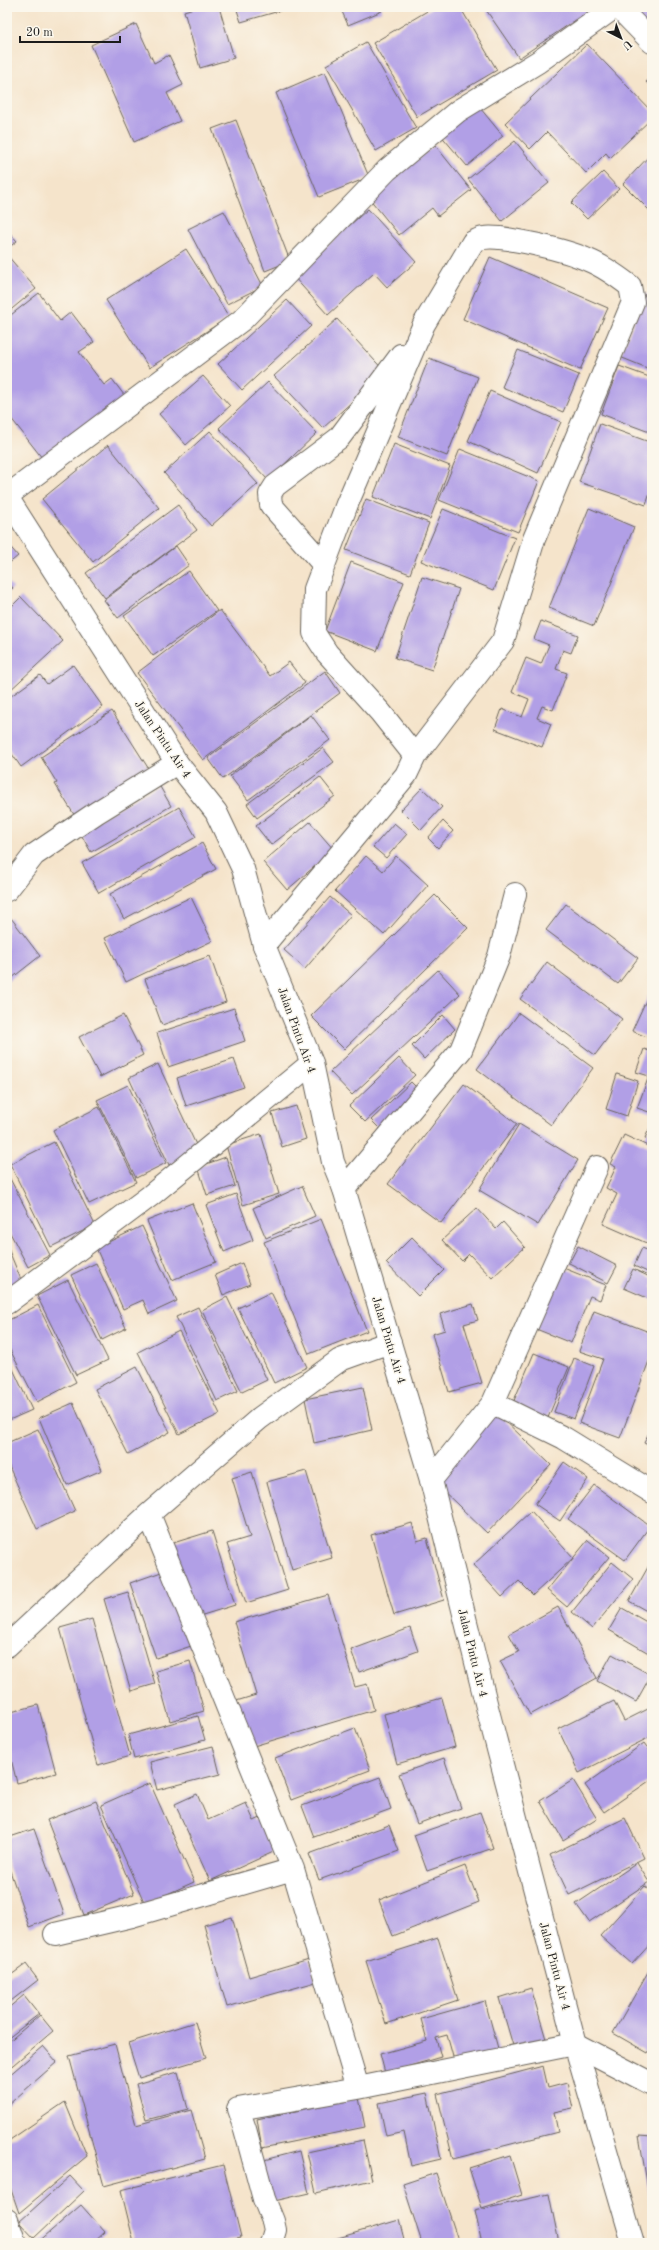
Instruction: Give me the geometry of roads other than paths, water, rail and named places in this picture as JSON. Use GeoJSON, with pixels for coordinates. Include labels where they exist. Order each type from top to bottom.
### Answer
{"type":"FeatureCollection","features":[{"type":"Feature","properties":{"kind":"street"},"geometry":{"type":"LineString","coordinates":[[7,496],[242,320],[387,170],[458,111],[538,62],[617,7],[652,42]]}},
{"type":"Feature","properties":{"kind":"street"},"geometry":{"type":"LineString","coordinates":[[264,944],[406,775],[415,756],[503,641],[534,538],[633,302],[630,286],[589,260],[558,250],[483,238],[472,242],[424,324],[339,438],[275,486],[270,494],[271,505],[324,565]]}},
{"type":"Feature","properties":{"kind":"street"},"geometry":{"type":"LineString","coordinates":[[415,756],[381,713],[327,653],[314,633],[315,589],[347,504],[424,324]]}},
{"type":"Feature","properties":{"kind":"street","name":"Jalan Pintu Air 4"},"geometry":{"type":"LineString","coordinates":[[7,496],[177,763],[216,812],[243,869],[264,944],[312,1063],[333,1162],[344,1189],[431,1480],[486,1707],[575,2044],[634,2243]]}},
{"type":"Feature","properties":{"kind":"street"},"geometry":{"type":"LineString","coordinates":[[7,890],[34,855],[96,813],[177,763]]}},
{"type":"Feature","properties":{"kind":"street"},"geometry":{"type":"LineString","coordinates":[[344,1189],[461,1050],[499,956],[515,894]]}},
{"type":"Feature","properties":{"kind":"street"},"geometry":{"type":"LineString","coordinates":[[7,1303],[150,1196],[312,1063]]}},
{"type":"Feature","properties":{"kind":"street"},"geometry":{"type":"LineString","coordinates":[[431,1480],[493,1402],[597,1167]]}},
{"type":"Feature","properties":{"kind":"street"},"geometry":{"type":"LineString","coordinates":[[7,1646],[149,1514],[260,1418],[340,1360],[390,1342]]}},
{"type":"Feature","properties":{"kind":"street"},"geometry":{"type":"LineString","coordinates":[[493,1402],[564,1438],[652,1492]]}},
{"type":"Feature","properties":{"kind":"street"},"geometry":{"type":"LineString","coordinates":[[149,1514],[293,1869],[358,2088]]}},
{"type":"Feature","properties":{"kind":"street"},"geometry":{"type":"LineString","coordinates":[[55,1934],[132,1916],[293,1869]]}},
{"type":"Feature","properties":{"kind":"street"},"geometry":{"type":"LineString","coordinates":[[271,2243],[275,2230],[273,2221],[264,2199],[245,2128],[238,2109],[358,2088],[575,2044],[652,2084]]}},
{"type":"Feature","properties":{"kind":"street"},"geometry":{"type":"LineString","coordinates":[[7,2220],[15,2243]]}}]}
